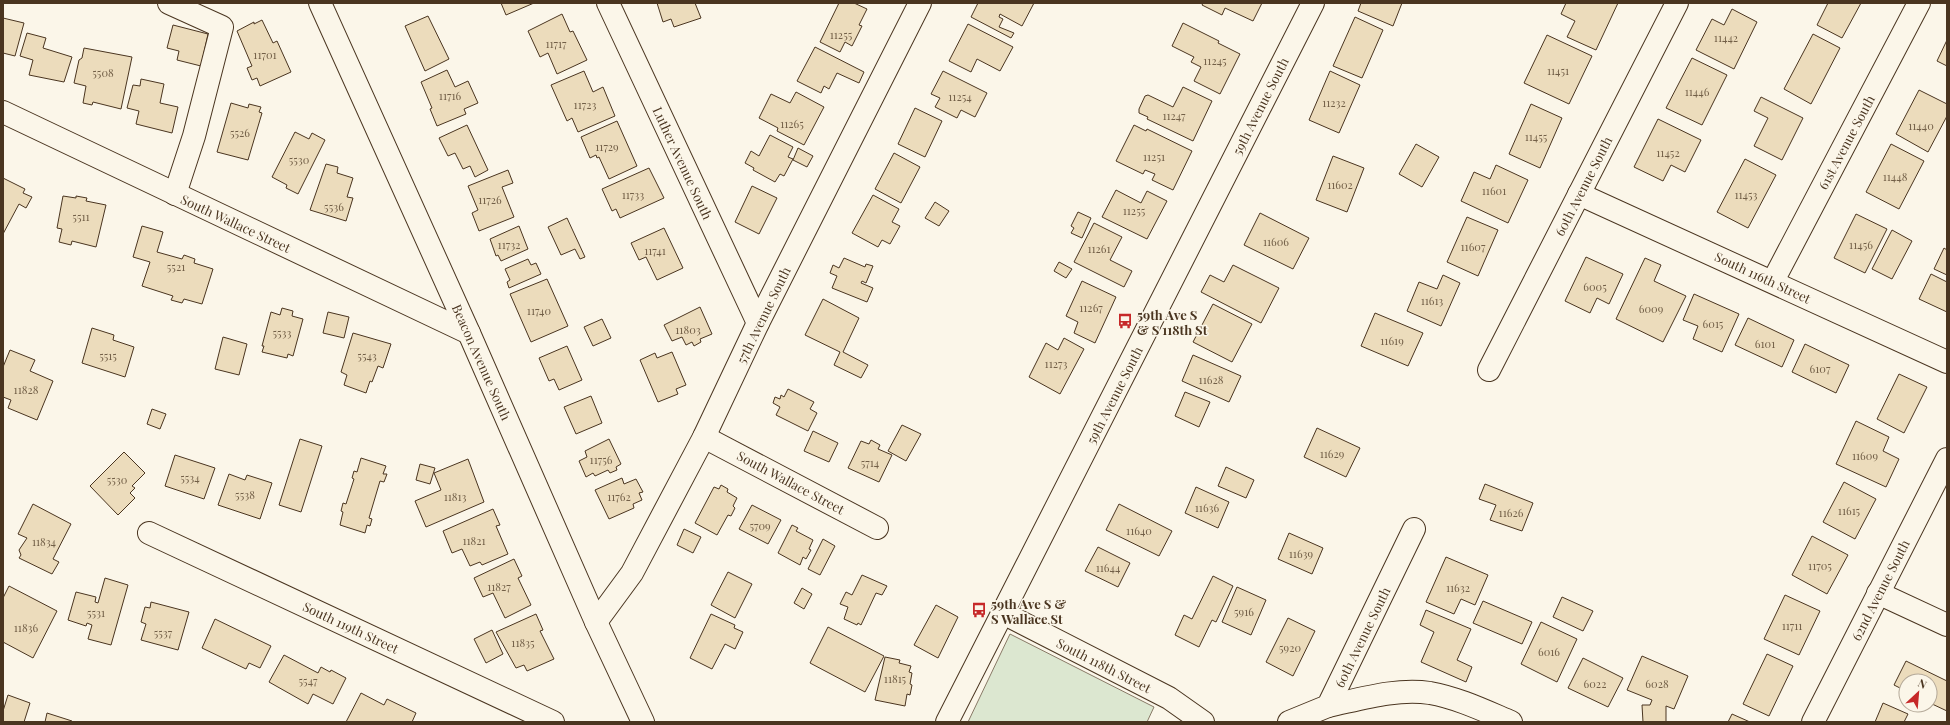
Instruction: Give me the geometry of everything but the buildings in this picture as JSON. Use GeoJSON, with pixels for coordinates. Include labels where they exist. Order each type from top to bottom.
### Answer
{"type":"FeatureCollection","features":[{"type":"Feature","properties":{"kind":"street"},"geometry":{"type":"LineString","coordinates":[[169,3],[222,28],[194,136],[175,194]]}},
{"type":"Feature","properties":{"kind":"street","name":"Beacon Avenue South"},"geometry":{"type":"LineString","coordinates":[[320,3],[470,333],[596,622],[643,722]]}},
{"type":"Feature","properties":{"kind":"street","name":"Luther Avenue South"},"geometry":{"type":"LineString","coordinates":[[608,3],[758,323]]}},
{"type":"Feature","properties":{"kind":"street","name":"57th Avenue South"},"geometry":{"type":"LineString","coordinates":[[596,622],[632,573],[704,436],[758,323],[920,3]]}},
{"type":"Feature","properties":{"kind":"street","name":"59th Avenue South"},"geometry":{"type":"LineString","coordinates":[[947,722],[1313,3]]}},
{"type":"Feature","properties":{"kind":"street","name":"60th Avenue South"},"geometry":{"type":"LineString","coordinates":[[1489,370],[1677,3]]}},
{"type":"Feature","properties":{"kind":"street","name":"61st Avenue South"},"geometry":{"type":"LineString","coordinates":[[1773,282],[1919,3]]}},
{"type":"Feature","properties":{"kind":"street","name":"South Wallace Street"},"geometry":{"type":"LineString","coordinates":[[3,112],[470,333]]}},
{"type":"Feature","properties":{"kind":"street","name":"South 116th Street"},"geometry":{"type":"LineString","coordinates":[[1579,194],[1947,362]]}},
{"type":"Feature","properties":{"kind":"street","name":"South Wallace Street"},"geometry":{"type":"LineString","coordinates":[[704,436],[877,528]]}},
{"type":"Feature","properties":{"kind":"street","name":"62nd Avenue South"},"geometry":{"type":"LineString","coordinates":[[1813,722],[1947,459]]}},
{"type":"Feature","properties":{"kind":"street","name":"60th Avenue South"},"geometry":{"type":"LineString","coordinates":[[1328,706],[1414,529]]}},
{"type":"Feature","properties":{"kind":"street","name":"South 119th Street"},"geometry":{"type":"LineString","coordinates":[[149,533],[553,722]]}},
{"type":"Feature","properties":{"kind":"street"},"geometry":{"type":"LineString","coordinates":[[1878,593],[1947,625]]}},
{"type":"Feature","properties":{"kind":"street","name":"South 118th Street"},"geometry":{"type":"LineString","coordinates":[[1003,613],[1169,698],[1203,722]]}},
{"type":"Feature","properties":{"kind":"street"},"geometry":{"type":"LineString","coordinates":[[1289,722],[1328,706],[1385,693],[1430,693],[1470,705],[1511,722]]}},
{"type":"Feature","properties":{"kind":"green space"},"geometry":{"type":"Polygon","coordinates":[[[1010,634],[1154,707],[1147,722],[968,722],[1010,634]]]}},
{"type":"Feature","properties":{"kind":"place","name":"59th Ave S & S 118th St"},"geometry":{"type":"Point","coordinates":[1125,321]}},
{"type":"Feature","properties":{"kind":"place","name":"59th Ave S & S Wallace St"},"geometry":{"type":"Point","coordinates":[979,610]}}]}
